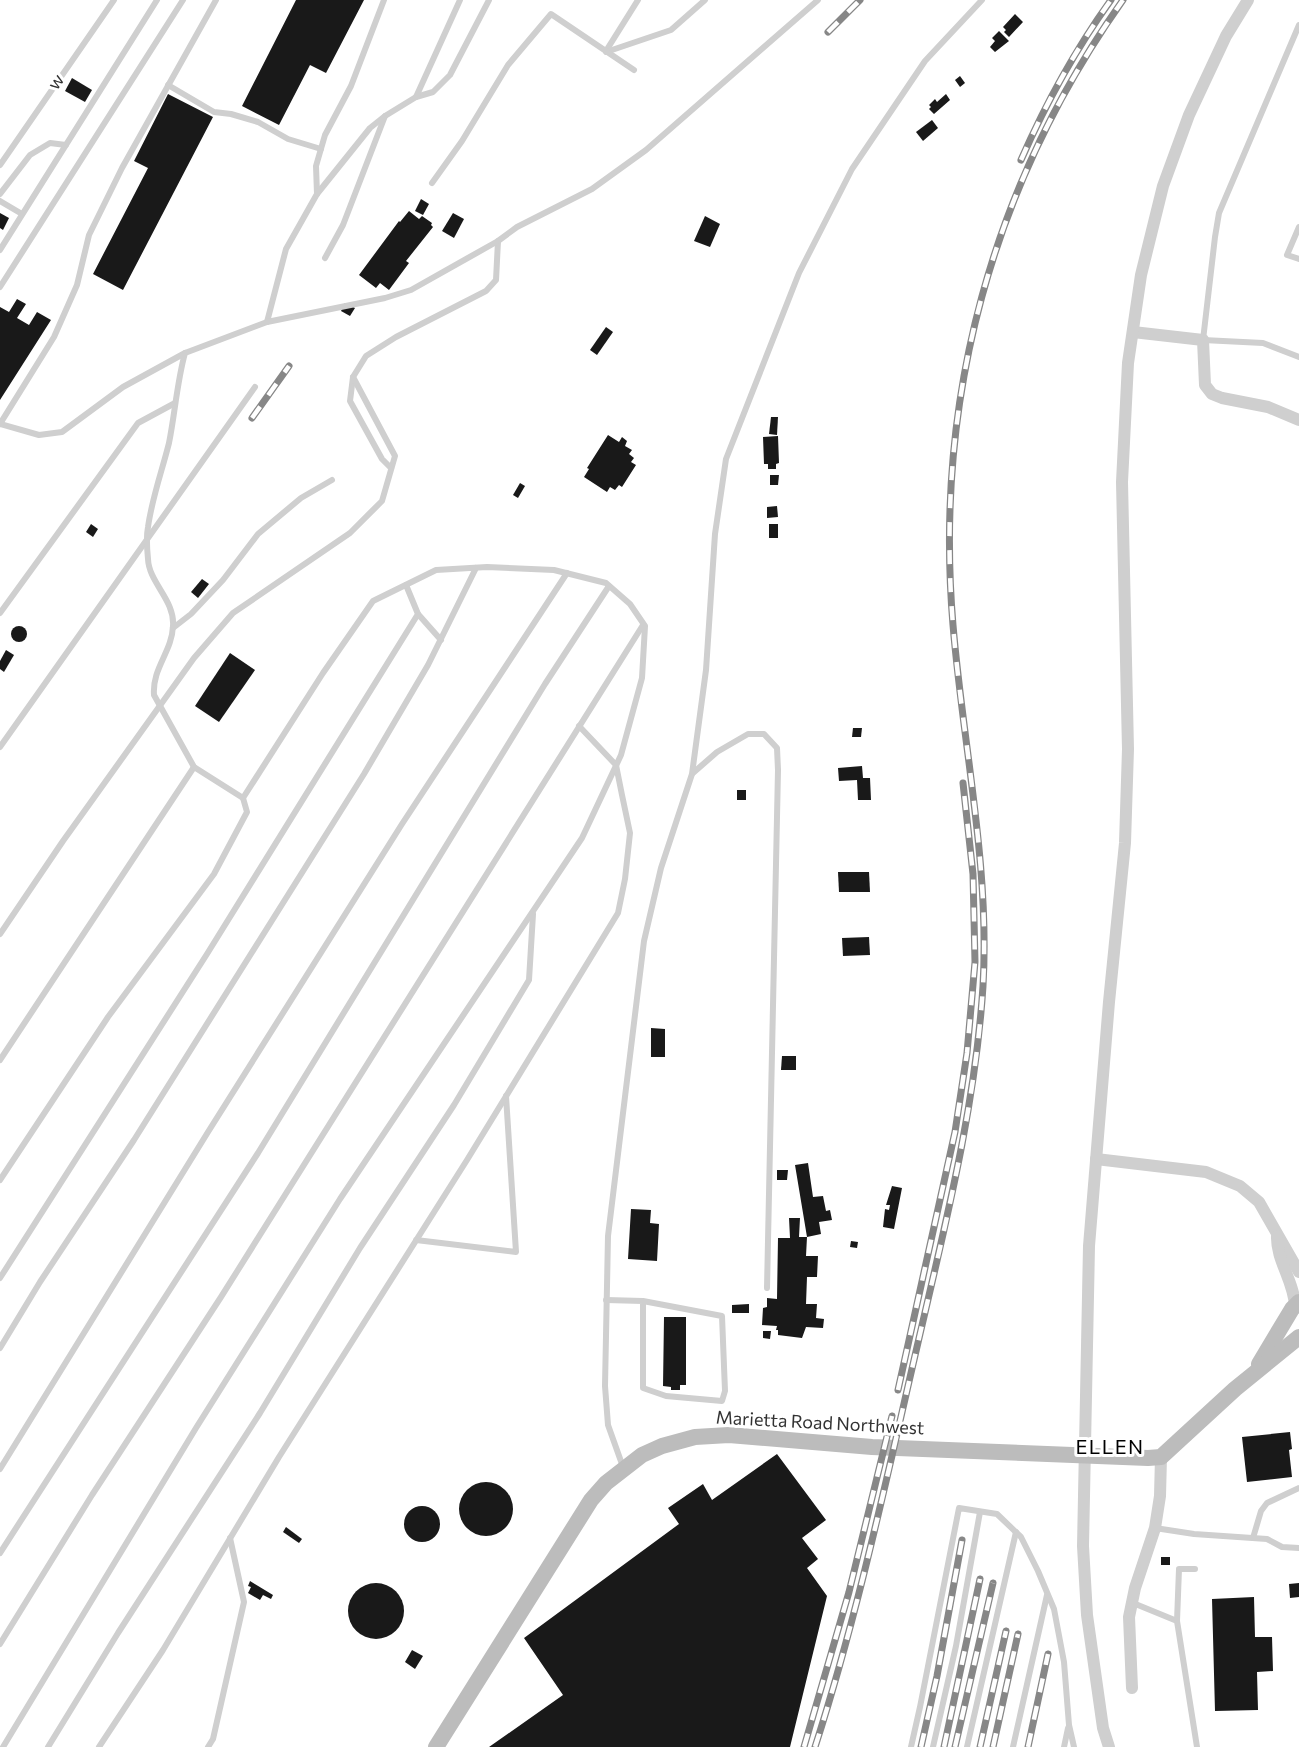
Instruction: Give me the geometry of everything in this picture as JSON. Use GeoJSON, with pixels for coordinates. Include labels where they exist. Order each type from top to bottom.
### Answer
{"type":"FeatureCollection","features":[{"type":"Feature","properties":{"kind":"street"},"geometry":{"type":"LineString","coordinates":[[1109,1747],[1103,1728],[1087,1615],[1083,1546],[1089,1245],[1108,1002],[1125,843],[1128,749],[1122,482],[1128,363],[1141,275],[1163,186],[1189,115],[1226,36],[1248,0]]}},
{"type":"Feature","properties":{"kind":"street"},"geometry":{"type":"LineString","coordinates":[[1133,332],[1203,340],[1205,385],[1212,394],[1268,407],[1299,420]]}},
{"type":"Feature","properties":{"kind":"street"},"geometry":{"type":"LineString","coordinates":[[1096,1159],[1206,1172],[1240,1186],[1259,1202],[1299,1272]]}},
{"type":"Feature","properties":{"kind":"street"},"geometry":{"type":"LineString","coordinates":[[1132,1688],[1129,1617],[1135,1588],[1155,1528],[1160,1496],[1154,1458],[1299,1335],[1293,1326],[1295,1308],[1292,1287],[1277,1247],[1277,1236]]}},
{"type":"Feature","properties":{"kind":"street"},"geometry":{"type":"LineString","coordinates":[[1255,1373],[1265,1353],[1295,1308]]}},
{"type":"Feature","properties":{"kind":"street","name":"Marietta Road Northwest"},"geometry":{"type":"LineString","coordinates":[[436,1747],[591,1500],[624,1467],[662,1446],[695,1437],[729,1435],[872,1447],[1154,1458]]}},
{"type":"Feature","properties":{"kind":"lane","name":"w"},"geometry":{"type":"LineString","coordinates":[[0,165],[114,0]]}},
{"type":"Feature","properties":{"kind":"lane"},"geometry":{"type":"LineString","coordinates":[[0,250],[157,0]]}},
{"type":"Feature","properties":{"kind":"lane"},"geometry":{"type":"LineString","coordinates":[[0,287],[183,0]]}},
{"type":"Feature","properties":{"kind":"lane"},"geometry":{"type":"LineString","coordinates":[[216,0],[122,168],[89,236],[77,285],[54,337],[0,424],[39,435],[62,432],[123,387],[185,353],[267,322],[385,298],[411,290],[498,241],[517,227],[592,189],[617,172],[646,150],[818,0]]}},
{"type":"Feature","properties":{"kind":"lane"},"geometry":{"type":"LineString","coordinates":[[317,194],[316,166],[321,149],[351,86],[384,0]]}},
{"type":"Feature","properties":{"kind":"lane"},"geometry":{"type":"LineString","coordinates":[[416,97],[460,0]]}},
{"type":"Feature","properties":{"kind":"lane"},"geometry":{"type":"LineString","coordinates":[[267,322],[286,249],[317,194],[370,128],[416,97],[433,92],[450,75],[489,0]]}},
{"type":"Feature","properties":{"kind":"lane"},"geometry":{"type":"LineString","coordinates":[[606,52],[638,0]]}},
{"type":"Feature","properties":{"kind":"lane"},"geometry":{"type":"LineString","coordinates":[[606,52],[671,30],[705,0]]}},
{"type":"Feature","properties":{"kind":"lane"},"geometry":{"type":"LineString","coordinates":[[624,1467],[608,1425],[605,1386],[608,1236],[644,940],[660,868],[692,774],[706,670],[715,534],[726,459],[799,273],[852,169],[925,61],[982,0]]}},
{"type":"Feature","properties":{"kind":"lane"},"geometry":{"type":"LineString","coordinates":[[432,183],[462,141],[508,65],[551,14],[634,70]]}},
{"type":"Feature","properties":{"kind":"lane"},"geometry":{"type":"LineString","coordinates":[[1299,25],[1219,213],[1203,340],[1263,342],[1299,357]]}},
{"type":"Feature","properties":{"kind":"lane"},"geometry":{"type":"LineString","coordinates":[[168,85],[214,112],[231,114],[258,122],[288,139],[321,149]]}},
{"type":"Feature","properties":{"kind":"lane"},"geometry":{"type":"LineString","coordinates":[[325,258],[343,225],[385,116]]}},
{"type":"Feature","properties":{"kind":"lane"},"geometry":{"type":"LineString","coordinates":[[0,194],[30,156],[50,143],[66,145]]}},
{"type":"Feature","properties":{"kind":"lane"},"geometry":{"type":"LineString","coordinates":[[0,201],[22,214]]}},
{"type":"Feature","properties":{"kind":"lane"},"geometry":{"type":"LineString","coordinates":[[1299,227],[1287,255],[1299,259]]}},
{"type":"Feature","properties":{"kind":"lane"},"geometry":{"type":"LineString","coordinates":[[391,468],[382,459],[350,401],[353,377],[366,356],[396,337],[486,291],[496,280],[498,241]]}},
{"type":"Feature","properties":{"kind":"lane"},"geometry":{"type":"LineString","coordinates":[[0,1180],[108,1017],[214,874],[247,812],[243,798],[194,767],[154,695],[155,673],[171,639],[173,628],[171,609],[148,562],[147,528],[169,441],[185,353]]}},
{"type":"Feature","properties":{"kind":"lane"},"geometry":{"type":"LineString","coordinates":[[0,934],[63,840],[194,658],[233,613],[350,533],[382,501],[395,456],[353,377]]}},
{"type":"Feature","properties":{"kind":"lane"},"geometry":{"type":"LineString","coordinates":[[0,747],[255,387]]}},
{"type":"Feature","properties":{"kind":"lane"},"geometry":{"type":"LineString","coordinates":[[0,613],[138,423],[175,403]]}},
{"type":"Feature","properties":{"kind":"lane"},"geometry":{"type":"LineString","coordinates":[[173,628],[191,614],[223,580],[258,534],[301,498],[332,480]]}},
{"type":"Feature","properties":{"kind":"lane"},"geometry":{"type":"LineString","coordinates":[[0,1348],[364,774],[428,665],[476,568]]}},
{"type":"Feature","properties":{"kind":"lane"},"geometry":{"type":"LineString","coordinates":[[3,1747],[190,1438],[327,1219],[582,838],[621,755],[642,678],[644,624],[630,604],[606,583],[554,570],[476,568],[436,570],[373,601],[323,673],[243,798]]}},
{"type":"Feature","properties":{"kind":"lane"},"geometry":{"type":"LineString","coordinates":[[0,1469],[214,1122],[402,824],[567,573]]}},
{"type":"Feature","properties":{"kind":"lane"},"geometry":{"type":"LineString","coordinates":[[406,585],[418,614],[441,640]]}},
{"type":"Feature","properties":{"kind":"lane"},"geometry":{"type":"LineString","coordinates":[[0,1553],[258,1153],[545,684],[609,586]]}},
{"type":"Feature","properties":{"kind":"lane"},"geometry":{"type":"LineString","coordinates":[[0,1278],[207,954],[418,614]]}},
{"type":"Feature","properties":{"kind":"lane"},"geometry":{"type":"LineString","coordinates":[[0,1644],[644,624]]}},
{"type":"Feature","properties":{"kind":"lane"},"geometry":{"type":"LineString","coordinates":[[99,1747],[163,1650],[230,1537],[618,914],[630,833],[616,765],[579,726]]}},
{"type":"Feature","properties":{"kind":"lane"},"geometry":{"type":"LineString","coordinates":[[692,774],[717,752],[748,734],[764,734],[777,748],[767,1288]]}},
{"type":"Feature","properties":{"kind":"lane"},"geometry":{"type":"LineString","coordinates":[[0,1060],[194,767]]}},
{"type":"Feature","properties":{"kind":"lane"},"geometry":{"type":"LineString","coordinates":[[48,1747],[260,1413],[360,1248],[454,1105],[529,980],[533,912]]}},
{"type":"Feature","properties":{"kind":"lane"},"geometry":{"type":"LineString","coordinates":[[416,1240],[516,1252],[506,1096]]}},
{"type":"Feature","properties":{"kind":"lane"},"geometry":{"type":"LineString","coordinates":[[606,1299],[643,1301],[722,1316],[725,1391],[722,1401],[666,1396],[643,1388],[643,1301]]}},
{"type":"Feature","properties":{"kind":"lane"},"geometry":{"type":"LineString","coordinates":[[1253,1538],[1267,1503],[1299,1488]]}},
{"type":"Feature","properties":{"kind":"lane"},"geometry":{"type":"LineString","coordinates":[[910,1747],[959,1508],[997,1515],[1022,1537],[1054,1609],[1064,1662],[1069,1725],[1074,1747]]}},
{"type":"Feature","properties":{"kind":"lane"},"geometry":{"type":"LineString","coordinates":[[933,1747],[956,1646],[980,1512]]}},
{"type":"Feature","properties":{"kind":"lane"},"geometry":{"type":"LineString","coordinates":[[1155,1528],[1194,1534],[1267,1539],[1282,1547],[1299,1548]]}},
{"type":"Feature","properties":{"kind":"lane"},"geometry":{"type":"LineString","coordinates":[[967,1747],[1016,1532]]}},
{"type":"Feature","properties":{"kind":"lane"},"geometry":{"type":"LineString","coordinates":[[208,1747],[213,1739],[244,1602],[230,1537]]}},
{"type":"Feature","properties":{"kind":"lane"},"geometry":{"type":"LineString","coordinates":[[1195,1569],[1179,1569],[1177,1621],[1197,1747]]}},
{"type":"Feature","properties":{"kind":"lane"},"geometry":{"type":"LineString","coordinates":[[1013,1747],[1048,1594]]}},
{"type":"Feature","properties":{"kind":"lane"},"geometry":{"type":"LineString","coordinates":[[1132,1602],[1177,1621]]}},
{"type":"Feature","properties":{"kind":"lane"},"geometry":{"type":"LineString","coordinates":[[1064,1747],[1069,1725]]}},
{"type":"Feature","properties":{"kind":"building"},"geometry":{"type":"Polygon","coordinates":[[[296,0],[364,0],[326,73],[310,65],[279,125],[242,106],[296,0]]]}},
{"type":"Feature","properties":{"kind":"building"},"geometry":{"type":"Polygon","coordinates":[[[1015,14],[1023,22],[1009,37],[1003,27],[1015,14]]]}},
{"type":"Feature","properties":{"kind":"building"},"geometry":{"type":"Polygon","coordinates":[[[999,31],[1009,41],[995,52],[990,47],[995,41],[992,38],[999,31]]]}},
{"type":"Feature","properties":{"kind":"building"},"geometry":{"type":"Polygon","coordinates":[[[960,76],[965,83],[960,87],[955,80],[960,76]]]}},
{"type":"Feature","properties":{"kind":"building"},"geometry":{"type":"Polygon","coordinates":[[[72,78],[92,90],[85,102],[65,91],[72,78]]]}},
{"type":"Feature","properties":{"kind":"building"},"geometry":{"type":"Polygon","coordinates":[[[168,94],[213,117],[123,290],[93,274],[148,168],[134,161],[168,94]]]}},
{"type":"Feature","properties":{"kind":"building"},"geometry":{"type":"Polygon","coordinates":[[[946,94],[950,100],[934,114],[929,109],[931,107],[929,105],[935,99],[937,102],[946,94]]]}},
{"type":"Feature","properties":{"kind":"building"},"geometry":{"type":"Polygon","coordinates":[[[932,120],[938,128],[923,141],[916,132],[932,120]]]}},
{"type":"Feature","properties":{"kind":"building"},"geometry":{"type":"Polygon","coordinates":[[[421,199],[429,204],[423,215],[415,211],[421,199]]]}},
{"type":"Feature","properties":{"kind":"building"},"geometry":{"type":"Polygon","coordinates":[[[409,211],[419,219],[422,216],[432,223],[433,227],[406,261],[409,263],[389,290],[380,283],[376,288],[359,275],[409,211]]]}},
{"type":"Feature","properties":{"kind":"building"},"geometry":{"type":"Polygon","coordinates":[[[0,213],[9,218],[3,230],[0,228],[0,213]]]}},
{"type":"Feature","properties":{"kind":"building"},"geometry":{"type":"Polygon","coordinates":[[[453,213],[464,219],[454,238],[442,231],[453,213]]]}},
{"type":"Feature","properties":{"kind":"building"},"geometry":{"type":"Polygon","coordinates":[[[705,216],[720,224],[710,247],[694,241],[705,216]]]}},
{"type":"Feature","properties":{"kind":"building"},"geometry":{"type":"Polygon","coordinates":[[[17,299],[26,304],[17,318],[29,325],[37,312],[51,320],[0,400],[0,307],[9,312],[17,299]]]}},
{"type":"Feature","properties":{"kind":"building"},"geometry":{"type":"Polygon","coordinates":[[[345,303],[355,308],[350,316],[341,311],[345,303]]]}},
{"type":"Feature","properties":{"kind":"building"},"geometry":{"type":"Polygon","coordinates":[[[606,327],[613,332],[597,355],[590,350],[606,327]]]}},
{"type":"Feature","properties":{"kind":"building"},"geometry":{"type":"Polygon","coordinates":[[[771,417],[778,417],[777,435],[769,434],[771,417]]]}},
{"type":"Feature","properties":{"kind":"building"},"geometry":{"type":"Polygon","coordinates":[[[608,435],[619,442],[622,437],[627,441],[625,446],[632,450],[629,454],[634,458],[631,462],[636,465],[622,487],[619,485],[615,490],[610,487],[607,492],[584,477],[589,469],[587,468],[608,435]]]}},
{"type":"Feature","properties":{"kind":"building"},"geometry":{"type":"Polygon","coordinates":[[[778,436],[779,463],[776,464],[776,469],[768,469],[768,464],[764,464],[763,437],[778,436]]]}},
{"type":"Feature","properties":{"kind":"building"},"geometry":{"type":"Polygon","coordinates":[[[770,475],[779,475],[778,485],[770,485],[770,475]]]}},
{"type":"Feature","properties":{"kind":"building"},"geometry":{"type":"Polygon","coordinates":[[[520,483],[525,486],[518,498],[513,495],[520,483]]]}},
{"type":"Feature","properties":{"kind":"building"},"geometry":{"type":"Polygon","coordinates":[[[777,506],[778,517],[767,518],[767,507],[777,506]]]}},
{"type":"Feature","properties":{"kind":"building"},"geometry":{"type":"Polygon","coordinates":[[[91,524],[98,529],[93,537],[86,532],[91,524]]]}},
{"type":"Feature","properties":{"kind":"building"},"geometry":{"type":"Polygon","coordinates":[[[769,524],[778,524],[778,538],[769,538],[769,524]]]}},
{"type":"Feature","properties":{"kind":"building"},"geometry":{"type":"Polygon","coordinates":[[[202,579],[209,584],[198,598],[191,592],[202,579]]]}},
{"type":"Feature","properties":{"kind":"building"},"geometry":{"type":"Polygon","coordinates":[[[19,626],[27,634],[19,642],[11,634],[19,626]]]}},
{"type":"Feature","properties":{"kind":"building"},"geometry":{"type":"Polygon","coordinates":[[[6,650],[14,655],[4,672],[0,669],[0,661],[6,650]]]}},
{"type":"Feature","properties":{"kind":"building"},"geometry":{"type":"Polygon","coordinates":[[[230,653],[255,670],[219,722],[195,706],[230,653]]]}},
{"type":"Feature","properties":{"kind":"building"},"geometry":{"type":"Polygon","coordinates":[[[853,728],[862,728],[861,737],[852,737],[853,728]]]}},
{"type":"Feature","properties":{"kind":"building"},"geometry":{"type":"Polygon","coordinates":[[[862,766],[863,778],[870,778],[871,800],[858,800],[857,780],[839,781],[838,768],[862,766]]]}},
{"type":"Feature","properties":{"kind":"building"},"geometry":{"type":"Polygon","coordinates":[[[737,790],[746,790],[746,800],[737,800],[737,790]]]}},
{"type":"Feature","properties":{"kind":"building"},"geometry":{"type":"Polygon","coordinates":[[[838,872],[869,872],[870,892],[839,892],[838,872]]]}},
{"type":"Feature","properties":{"kind":"building"},"geometry":{"type":"Polygon","coordinates":[[[869,937],[870,955],[843,956],[842,938],[869,937]]]}},
{"type":"Feature","properties":{"kind":"building"},"geometry":{"type":"Polygon","coordinates":[[[651,1028],[665,1029],[665,1057],[651,1057],[651,1028]]]}},
{"type":"Feature","properties":{"kind":"building"},"geometry":{"type":"Polygon","coordinates":[[[782,1056],[796,1056],[796,1070],[781,1070],[782,1056]]]}},
{"type":"Feature","properties":{"kind":"building"},"geometry":{"type":"Polygon","coordinates":[[[808,1163],[813,1197],[823,1196],[826,1211],[830,1210],[832,1220],[819,1222],[821,1234],[807,1237],[795,1165],[808,1163]]]}},
{"type":"Feature","properties":{"kind":"building"},"geometry":{"type":"Polygon","coordinates":[[[777,1170],[788,1170],[787,1180],[777,1180],[777,1170]]]}},
{"type":"Feature","properties":{"kind":"building"},"geometry":{"type":"Polygon","coordinates":[[[892,1186],[902,1188],[894,1229],[883,1227],[885,1209],[889,1210],[890,1205],[886,1205],[892,1186]]]}},
{"type":"Feature","properties":{"kind":"building"},"geometry":{"type":"Polygon","coordinates":[[[631,1209],[651,1210],[650,1223],[659,1224],[657,1261],[628,1259],[631,1209]]]}},
{"type":"Feature","properties":{"kind":"building"},"geometry":{"type":"Polygon","coordinates":[[[789,1218],[800,1218],[799,1237],[807,1237],[806,1256],[818,1256],[817,1277],[807,1277],[806,1304],[817,1304],[816,1318],[824,1319],[823,1328],[806,1327],[802,1338],[778,1335],[777,1326],[762,1325],[763,1308],[767,1307],[767,1298],[777,1299],[778,1238],[790,1238],[789,1218]]]}},
{"type":"Feature","properties":{"kind":"building"},"geometry":{"type":"Polygon","coordinates":[[[851,1241],[858,1242],[857,1248],[850,1247],[851,1241]]]}},
{"type":"Feature","properties":{"kind":"building"},"geometry":{"type":"Polygon","coordinates":[[[749,1304],[749,1313],[732,1313],[732,1305],[749,1304]]]}},
{"type":"Feature","properties":{"kind":"building"},"geometry":{"type":"Polygon","coordinates":[[[664,1317],[686,1317],[686,1385],[680,1385],[680,1390],[671,1390],[671,1387],[663,1386],[664,1317]]]}},
{"type":"Feature","properties":{"kind":"building"},"geometry":{"type":"Polygon","coordinates":[[[763,1331],[771,1331],[770,1339],[763,1338],[763,1331]]]}},
{"type":"Feature","properties":{"kind":"building"},"geometry":{"type":"Polygon","coordinates":[[[1290,1432],[1292,1477],[1247,1482],[1242,1437],[1290,1432]]]}},
{"type":"Feature","properties":{"kind":"building"},"geometry":{"type":"Polygon","coordinates":[[[777,1454],[826,1520],[802,1538],[818,1559],[807,1568],[827,1596],[790,1747],[489,1747],[563,1695],[524,1638],[679,1524],[668,1508],[703,1484],[712,1500],[777,1454]]]}},
{"type":"Feature","properties":{"kind":"building"},"geometry":{"type":"Polygon","coordinates":[[[481,1482],[491,1482],[501,1486],[509,1494],[513,1509],[509,1524],[501,1532],[491,1536],[481,1536],[471,1532],[463,1524],[459,1514],[459,1504],[463,1494],[471,1486],[481,1482]]]}},
{"type":"Feature","properties":{"kind":"building"},"geometry":{"type":"Polygon","coordinates":[[[422,1506],[435,1511],[440,1524],[435,1537],[422,1542],[409,1537],[404,1524],[409,1511],[422,1506]]]}},
{"type":"Feature","properties":{"kind":"building"},"geometry":{"type":"Polygon","coordinates":[[[286,1527],[302,1539],[299,1543],[283,1532],[286,1527]]]}},
{"type":"Feature","properties":{"kind":"building"},"geometry":{"type":"Polygon","coordinates":[[[1161,1557],[1170,1557],[1170,1565],[1161,1565],[1161,1557]]]}},
{"type":"Feature","properties":{"kind":"building"},"geometry":{"type":"Polygon","coordinates":[[[250,1581],[273,1595],[271,1599],[263,1595],[260,1600],[248,1593],[251,1587],[248,1586],[250,1581]]]}},
{"type":"Feature","properties":{"kind":"building"},"geometry":{"type":"Polygon","coordinates":[[[376,1583],[391,1588],[399,1596],[404,1611],[399,1626],[391,1634],[376,1639],[361,1634],[353,1626],[348,1611],[353,1596],[361,1588],[376,1583]]]}},
{"type":"Feature","properties":{"kind":"building"},"geometry":{"type":"Polygon","coordinates":[[[1299,1583],[1299,1597],[1290,1598],[1289,1584],[1299,1583]]]}},
{"type":"Feature","properties":{"kind":"building"},"geometry":{"type":"Polygon","coordinates":[[[1254,1597],[1255,1637],[1272,1637],[1273,1671],[1257,1672],[1258,1710],[1215,1711],[1212,1599],[1254,1597]]]}},
{"type":"Feature","properties":{"kind":"building"},"geometry":{"type":"Polygon","coordinates":[[[412,1650],[423,1656],[415,1669],[405,1662],[412,1650]]]}},
{"type":"Feature","properties":{"kind":"railway"},"geometry":{"type":"LineString","coordinates":[[828,32],[860,0]]}},
{"type":"Feature","properties":{"kind":"railway"},"geometry":{"type":"LineString","coordinates":[[1021,160],[1062,77],[1111,0]]}},
{"type":"Feature","properties":{"kind":"railway"},"geometry":{"type":"LineString","coordinates":[[815,1747],[844,1651],[869,1555],[935,1268],[965,1128],[979,1033],[983,986],[983,896],[957,670],[949,541],[953,458],[964,377],[982,297],[1007,219],[1038,144],[1077,71],[1123,0]]}},
{"type":"Feature","properties":{"kind":"railway"},"geometry":{"type":"LineString","coordinates":[[252,418],[289,366]]}},
{"type":"Feature","properties":{"kind":"railway"},"geometry":{"type":"LineString","coordinates":[[898,1390],[955,1132],[967,1053],[975,962],[973,874],[963,783]]}},
{"type":"Feature","properties":{"kind":"railway"},"geometry":{"type":"LineString","coordinates":[[804,1747],[849,1592],[892,1416]]}},
{"type":"Feature","properties":{"kind":"railway"},"geometry":{"type":"LineString","coordinates":[[921,1747],[937,1676],[962,1540]]}},
{"type":"Feature","properties":{"kind":"railway"},"geometry":{"type":"LineString","coordinates":[[944,1747],[980,1579]]}},
{"type":"Feature","properties":{"kind":"railway"},"geometry":{"type":"LineString","coordinates":[[955,1747],[993,1583]]}},
{"type":"Feature","properties":{"kind":"railway"},"geometry":{"type":"LineString","coordinates":[[980,1747],[1006,1631]]}},
{"type":"Feature","properties":{"kind":"railway"},"geometry":{"type":"LineString","coordinates":[[993,1747],[1018,1634]]}},
{"type":"Feature","properties":{"kind":"railway"},"geometry":{"type":"LineString","coordinates":[[1028,1747],[1048,1654]]}},
{"type":"Feature","properties":{"kind":"district","name":"ELLEN"},"geometry":{"type":"Point","coordinates":[1110,1447]}}]}
